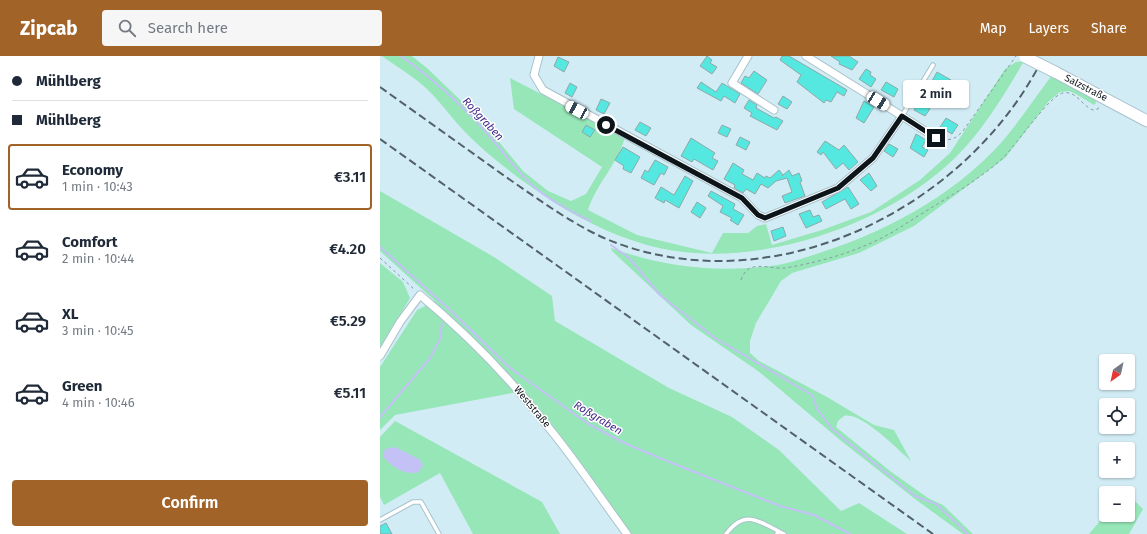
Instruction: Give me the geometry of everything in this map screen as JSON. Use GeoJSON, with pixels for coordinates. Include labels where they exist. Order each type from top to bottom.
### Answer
{"type":"FeatureCollection","features":[{"type":"Feature","properties":{"kind":"street"},"geometry":{"type":"LineString","coordinates":[[539,56],[534,75],[543,90],[742,198],[758,215],[765,218],[838,188],[873,158],[902,116]]}},
{"type":"Feature","properties":{"kind":"street"},"geometry":{"type":"LineString","coordinates":[[748,56],[732,83],[774,110]]}},
{"type":"Feature","properties":{"kind":"street"},"geometry":{"type":"LineString","coordinates":[[806,56],[936,138]]}},
{"type":"Feature","properties":{"kind":"street","name":"Salzstraße"},"geometry":{"type":"LineString","coordinates":[[1021,56],[1100,95],[1147,121]]}},
{"type":"Feature","properties":{"kind":"street"},"geometry":{"type":"LineString","coordinates":[[380,356],[400,322],[420,295]]}},
{"type":"Feature","properties":{"kind":"street","name":"Weststraße"},"geometry":{"type":"LineString","coordinates":[[420,295],[479,348],[518,390],[550,429],[627,534]]}},
{"type":"Feature","properties":{"kind":"lane"},"geometry":{"type":"LineString","coordinates":[[902,116],[933,65]]}},
{"type":"Feature","properties":{"kind":"lane"},"geometry":{"type":"LineString","coordinates":[[380,520],[413,502],[421,502],[439,534]]}},
{"type":"Feature","properties":{"kind":"lane"},"geometry":{"type":"LineString","coordinates":[[726,534],[737,522],[749,518],[755,518],[784,534]]}},
{"type":"Feature","properties":{"kind":"path"},"geometry":{"type":"LineString","coordinates":[[936,138],[949,140],[956,138],[1021,56]]}},
{"type":"Feature","properties":{"kind":"path"},"geometry":{"type":"LineString","coordinates":[[740,280],[743,273],[748,269],[757,267],[784,268],[815,262],[859,249],[889,235],[961,189],[1004,157],[1050,102],[1060,93],[1069,93],[1078,97],[1093,110],[1098,109],[1100,105],[1100,95]]}},
{"type":"Feature","properties":{"kind":"path"},"geometry":{"type":"LineString","coordinates":[[380,258],[420,295]]}},
{"type":"Feature","properties":{"kind":"green space"},"geometry":{"type":"Polygon","coordinates":[[[382,56],[412,56],[428,69],[481,120],[523,171],[548,191],[571,201],[586,194],[602,167],[514,109],[510,78],[625,137],[622,147],[596,191],[588,210],[637,235],[712,253],[697,253],[646,245],[620,236],[582,219],[524,182],[491,156],[466,133],[424,86],[382,56]]]}},
{"type":"Feature","properties":{"kind":"green space"},"geometry":{"type":"Polygon","coordinates":[[[1024,61],[993,111],[976,135],[956,157],[927,182],[894,203],[857,222],[818,237],[777,247],[736,253],[712,253],[723,233],[748,233],[757,226],[766,224],[772,245],[822,230],[871,212],[920,180],[950,153],[1005,69],[1016,62],[1024,61]]]}},
{"type":"Feature","properties":{"kind":"green space"},"geometry":{"type":"Polygon","coordinates":[[[1052,75],[1095,99],[1096,103],[1094,105],[1069,91],[1060,92],[1049,101],[1005,158],[914,226],[859,253],[792,273],[781,281],[756,323],[750,341],[750,353],[759,361],[827,397],[874,425],[894,430],[911,461],[879,432],[860,419],[851,416],[844,416],[838,421],[836,427],[890,471],[928,498],[943,505],[973,534],[963,534],[915,499],[840,440],[758,371],[691,325],[612,251],[611,248],[652,260],[693,267],[735,269],[778,265],[790,262],[862,237],[888,226],[913,212],[960,181],[981,163],[1008,135],[1052,75]]]}},
{"type":"Feature","properties":{"kind":"green space"},"geometry":{"type":"Polygon","coordinates":[[[380,191],[494,257],[552,296],[555,321],[669,388],[732,417],[779,450],[841,511],[859,503],[907,534],[631,534],[550,422],[523,391],[395,415],[380,430],[380,367],[417,310],[435,301],[380,251],[380,191]]]}},
{"type":"Feature","properties":{"kind":"green space"},"geometry":{"type":"Polygon","coordinates":[[[380,263],[403,282],[410,298],[380,349],[380,263]]]}},
{"type":"Feature","properties":{"kind":"green space"},"geometry":{"type":"Polygon","coordinates":[[[395,421],[542,502],[560,534],[473,534],[440,473],[384,505],[380,497],[380,437],[395,421]]]}},
{"type":"Feature","properties":{"kind":"green space"},"geometry":{"type":"Polygon","coordinates":[[[1135,501],[1143,509],[1129,534],[1089,534],[1099,522],[1135,522],[1135,501]]]}},
{"type":"Feature","properties":{"kind":"water"},"geometry":{"type":"Polygon","coordinates":[[[395,447],[419,459],[423,465],[419,472],[408,473],[399,470],[383,457],[385,449],[395,447]]]}},
{"type":"Feature","properties":{"kind":"building"},"geometry":{"type":"Polygon","coordinates":[[[707,56],[712,60],[710,63],[717,67],[712,74],[700,66],[707,56]]]}},
{"type":"Feature","properties":{"kind":"building"},"geometry":{"type":"Polygon","coordinates":[[[782,56],[789,56],[847,90],[844,96],[837,92],[831,102],[826,100],[824,103],[797,82],[801,75],[780,60],[782,56]]]}},
{"type":"Feature","properties":{"kind":"building"},"geometry":{"type":"Polygon","coordinates":[[[831,56],[849,56],[858,62],[852,70],[839,64],[840,62],[831,56]]]}},
{"type":"Feature","properties":{"kind":"building"},"geometry":{"type":"Polygon","coordinates":[[[558,57],[569,62],[564,72],[554,66],[558,57]]]}},
{"type":"Feature","properties":{"kind":"building"},"geometry":{"type":"Polygon","coordinates":[[[866,69],[871,72],[870,75],[876,79],[871,87],[859,79],[866,69]]]}},
{"type":"Feature","properties":{"kind":"building"},"geometry":{"type":"Polygon","coordinates":[[[754,71],[767,80],[758,94],[741,83],[745,76],[749,78],[754,71]]]}},
{"type":"Feature","properties":{"kind":"building"},"geometry":{"type":"Polygon","coordinates":[[[937,72],[951,80],[946,88],[932,81],[937,72]]]}},
{"type":"Feature","properties":{"kind":"building"},"geometry":{"type":"Polygon","coordinates":[[[701,82],[716,92],[722,83],[740,94],[735,103],[724,96],[721,101],[697,88],[701,82]]]}},
{"type":"Feature","properties":{"kind":"building"},"geometry":{"type":"Polygon","coordinates":[[[886,82],[898,89],[894,97],[881,90],[886,82]]]}},
{"type":"Feature","properties":{"kind":"building"},"geometry":{"type":"Polygon","coordinates":[[[570,83],[577,87],[572,97],[565,93],[570,83]]]}},
{"type":"Feature","properties":{"kind":"building"},"geometry":{"type":"Polygon","coordinates":[[[783,96],[792,102],[787,109],[778,104],[783,96]]]}},
{"type":"Feature","properties":{"kind":"building"},"geometry":{"type":"Polygon","coordinates":[[[601,99],[610,103],[604,114],[596,110],[601,99]]]}},
{"type":"Feature","properties":{"kind":"building"},"geometry":{"type":"Polygon","coordinates":[[[749,100],[757,105],[756,108],[774,118],[776,117],[783,121],[777,130],[750,116],[752,113],[744,108],[749,100]]]}},
{"type":"Feature","properties":{"kind":"building"},"geometry":{"type":"Polygon","coordinates":[[[864,101],[874,107],[864,123],[856,118],[864,101]]]}},
{"type":"Feature","properties":{"kind":"building"},"geometry":{"type":"Polygon","coordinates":[[[919,102],[930,109],[925,116],[914,110],[919,102]]]}},
{"type":"Feature","properties":{"kind":"building"},"geometry":{"type":"Polygon","coordinates":[[[946,118],[958,125],[952,134],[940,127],[946,118]]]}},
{"type":"Feature","properties":{"kind":"building"},"geometry":{"type":"Polygon","coordinates":[[[640,122],[651,128],[646,136],[635,130],[640,122]]]}},
{"type":"Feature","properties":{"kind":"building"},"geometry":{"type":"Polygon","coordinates":[[[586,125],[595,130],[590,137],[582,132],[586,125]]]}},
{"type":"Feature","properties":{"kind":"building"},"geometry":{"type":"Polygon","coordinates":[[[722,125],[731,129],[727,137],[718,133],[722,125]]]}},
{"type":"Feature","properties":{"kind":"building"},"geometry":{"type":"Polygon","coordinates":[[[916,134],[926,140],[922,147],[928,150],[924,157],[910,148],[916,134]]]}},
{"type":"Feature","properties":{"kind":"building"},"geometry":{"type":"Polygon","coordinates":[[[740,137],[750,142],[746,150],[736,145],[740,137]]]}},
{"type":"Feature","properties":{"kind":"building"},"geometry":{"type":"Polygon","coordinates":[[[691,138],[715,153],[712,158],[718,161],[713,170],[694,159],[692,162],[681,156],[691,138]]]}},
{"type":"Feature","properties":{"kind":"building"},"geometry":{"type":"Polygon","coordinates":[[[825,141],[839,150],[844,145],[858,162],[849,170],[843,163],[836,169],[823,152],[821,155],[817,152],[825,141]]]}},
{"type":"Feature","properties":{"kind":"building"},"geometry":{"type":"Polygon","coordinates":[[[889,144],[898,149],[893,157],[884,151],[889,144]]]}},
{"type":"Feature","properties":{"kind":"building"},"geometry":{"type":"Polygon","coordinates":[[[623,147],[640,157],[631,173],[623,169],[624,166],[615,160],[623,147]]]}},
{"type":"Feature","properties":{"kind":"building"},"geometry":{"type":"Polygon","coordinates":[[[655,160],[668,167],[664,175],[661,173],[654,185],[641,178],[645,170],[648,172],[655,160]]]}},
{"type":"Feature","properties":{"kind":"building"},"geometry":{"type":"Polygon","coordinates":[[[733,163],[744,170],[742,174],[753,180],[757,173],[765,178],[766,176],[770,178],[779,170],[783,175],[782,176],[789,170],[792,176],[799,173],[802,181],[800,182],[805,196],[785,203],[782,196],[792,192],[787,178],[776,181],[768,188],[761,184],[755,194],[746,189],[743,193],[734,188],[735,185],[724,179],[733,163]]]}},
{"type":"Feature","properties":{"kind":"building"},"geometry":{"type":"Polygon","coordinates":[[[869,173],[877,186],[871,191],[860,180],[869,173]]]}},
{"type":"Feature","properties":{"kind":"building"},"geometry":{"type":"Polygon","coordinates":[[[685,176],[693,181],[679,208],[665,200],[664,203],[655,198],[661,187],[674,195],[685,176]]]}},
{"type":"Feature","properties":{"kind":"building"},"geometry":{"type":"Polygon","coordinates":[[[848,187],[859,204],[851,209],[845,199],[826,209],[822,202],[848,187]]]}},
{"type":"Feature","properties":{"kind":"building"},"geometry":{"type":"Polygon","coordinates":[[[711,191],[735,204],[733,209],[744,215],[738,225],[730,220],[732,218],[720,212],[723,206],[708,196],[711,191]]]}},
{"type":"Feature","properties":{"kind":"building"},"geometry":{"type":"Polygon","coordinates":[[[697,202],[706,208],[700,218],[691,212],[697,202]]]}},
{"type":"Feature","properties":{"kind":"building"},"geometry":{"type":"Polygon","coordinates":[[[810,210],[813,217],[819,215],[822,221],[806,228],[799,214],[810,210]]]}},
{"type":"Feature","properties":{"kind":"building"},"geometry":{"type":"Polygon","coordinates":[[[783,227],[786,236],[774,241],[771,231],[783,227]]]}},
{"type":"Feature","properties":{"kind":"building"},"geometry":{"type":"Polygon","coordinates":[[[386,523],[392,534],[380,534],[380,526],[386,523]]]}},
{"type":"Feature","properties":{"kind":"waterway","name":"Roßgraben"},"geometry":{"type":"LineString","coordinates":[[401,56],[437,84],[460,105],[531,184],[556,203],[590,221]]}},
{"type":"Feature","properties":{"kind":"waterway","name":"Roßgraben"},"geometry":{"type":"LineString","coordinates":[[611,245],[629,258],[660,295],[715,338],[812,395],[817,409],[832,429],[915,496],[936,504],[968,534]]}},
{"type":"Feature","properties":{"kind":"waterway","name":"Roßgraben"},"geometry":{"type":"LineString","coordinates":[[380,247],[450,310],[510,368],[587,423],[622,442],[662,459],[780,506],[814,515],[850,534]]}},
{"type":"Feature","properties":{"kind":"waterway"},"geometry":{"type":"LineString","coordinates":[[380,417],[430,358],[440,339],[442,323]]}},
{"type":"Feature","properties":{"kind":"railway"},"geometry":{"type":"LineString","coordinates":[[380,87],[530,194],[591,232],[604,238],[667,257],[732,261],[796,252],[857,231],[915,200],[966,159],[1010,111],[1044,56]]}},
{"type":"Feature","properties":{"kind":"railway"},"geometry":{"type":"LineString","coordinates":[[380,139],[933,534]]}},
{"type":"Feature","properties":{"kind":"route"},"geometry":{"type":"LineString","coordinates":[[606,125],[742,198],[758,215],[765,218],[838,188],[873,158],[902,116],[936,138]]}}]}
